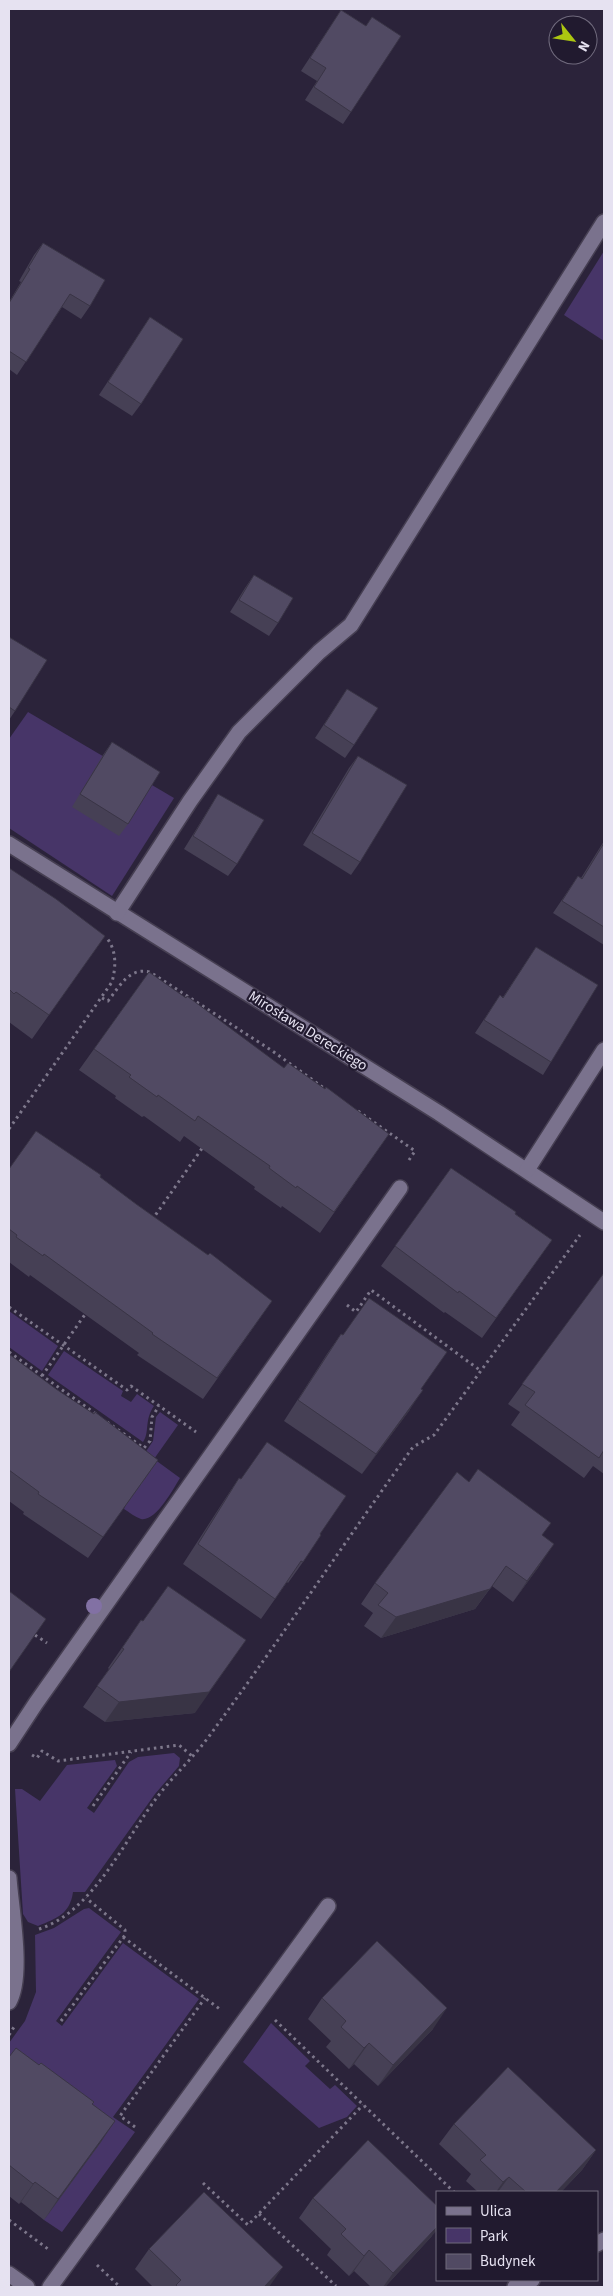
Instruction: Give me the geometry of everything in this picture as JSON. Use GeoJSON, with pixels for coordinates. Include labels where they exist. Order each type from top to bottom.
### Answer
{"type":"FeatureCollection","features":[{"type":"Feature","properties":{"kind":"street"},"geometry":{"type":"LineString","coordinates":[[117,913],[190,801],[239,732],[319,652],[351,625],[604,222]]}},
{"type":"Feature","properties":{"kind":"street","name":"Mirosława Dereckiego"},"geometry":{"type":"LineString","coordinates":[[9,844],[431,1108],[599,1219]]}},
{"type":"Feature","properties":{"kind":"street"},"geometry":{"type":"LineString","coordinates":[[527,1170],[604,1050]]}},
{"type":"Feature","properties":{"kind":"street"},"geometry":{"type":"LineString","coordinates":[[10,1742],[400,1188]]}},
{"type":"Feature","properties":{"kind":"street"},"geometry":{"type":"LineString","coordinates":[[9,1878],[16,1980],[13,1995],[9,2002]]}},
{"type":"Feature","properties":{"kind":"street"},"geometry":{"type":"LineString","coordinates":[[50,2287],[328,1906]]}},
{"type":"Feature","properties":{"kind":"street"},"geometry":{"type":"LineString","coordinates":[[9,2274],[26,2287]]}},
{"type":"Feature","properties":{"kind":"street"},"geometry":{"type":"LineString","coordinates":[[515,2287],[530,2281]]}},
{"type":"Feature","properties":{"kind":"path"},"geometry":{"type":"LineString","coordinates":[[9,1129],[112,982],[116,970],[114,953],[110,941],[101,931]]}},
{"type":"Feature","properties":{"kind":"path"},"geometry":{"type":"LineString","coordinates":[[102,998],[108,1002],[127,977],[136,971],[150,972],[271,1050],[335,1095]]}},
{"type":"Feature","properties":{"kind":"path"},"geometry":{"type":"LineString","coordinates":[[266,1058],[271,1050]]}},
{"type":"Feature","properties":{"kind":"path"},"geometry":{"type":"LineString","coordinates":[[351,1106],[406,1145]]}},
{"type":"Feature","properties":{"kind":"path"},"geometry":{"type":"LineString","coordinates":[[148,1226],[204,1146]]}},
{"type":"Feature","properties":{"kind":"path"},"geometry":{"type":"LineString","coordinates":[[13,1931],[34,1931],[58,1922],[86,1898],[159,1795],[208,1737],[413,1447],[434,1435],[481,1370],[599,1219]]}},
{"type":"Feature","properties":{"kind":"path"},"geometry":{"type":"LineString","coordinates":[[356,1312],[371,1290],[481,1370]]}},
{"type":"Feature","properties":{"kind":"path"},"geometry":{"type":"LineString","coordinates":[[42,1376],[91,1306]]}},
{"type":"Feature","properties":{"kind":"path"},"geometry":{"type":"LineString","coordinates":[[9,1307],[127,1390],[131,1386],[217,1447]]}},
{"type":"Feature","properties":{"kind":"path"},"geometry":{"type":"LineString","coordinates":[[9,1352],[97,1414]]}},
{"type":"Feature","properties":{"kind":"path"},"geometry":{"type":"LineString","coordinates":[[105,1420],[144,1448],[150,1441],[152,1417],[159,1406]]}},
{"type":"Feature","properties":{"kind":"path"},"geometry":{"type":"LineString","coordinates":[[10,1742],[37,1758],[42,1751],[58,1761],[179,1746],[192,1756]]}},
{"type":"Feature","properties":{"kind":"path"},"geometry":{"type":"LineString","coordinates":[[92,1806],[131,1752]]}},
{"type":"Feature","properties":{"kind":"path"},"geometry":{"type":"LineString","coordinates":[[60,2020],[123,1937],[125,1930],[86,1898]]}},
{"type":"Feature","properties":{"kind":"path"},"geometry":{"type":"LineString","coordinates":[[123,1937],[241,2025]]}},
{"type":"Feature","properties":{"kind":"path"},"geometry":{"type":"LineString","coordinates":[[140,2131],[120,2116],[205,1998]]}},
{"type":"Feature","properties":{"kind":"path"},"geometry":{"type":"LineString","coordinates":[[270,2016],[453,2191]]}},
{"type":"Feature","properties":{"kind":"path"},"geometry":{"type":"LineString","coordinates":[[203,2183],[248,2225],[363,2105]]}},
{"type":"Feature","properties":{"kind":"path"},"geometry":{"type":"LineString","coordinates":[[258,2214],[336,2286]]}},
{"type":"Feature","properties":{"kind":"path"},"geometry":{"type":"LineString","coordinates":[[9,2220],[52,2252]]}},
{"type":"Feature","properties":{"kind":"green space"},"geometry":{"type":"Polygon","coordinates":[[[604,251],[604,341],[564,315],[604,251]]]}},
{"type":"Feature","properties":{"kind":"green space"},"geometry":{"type":"Polygon","coordinates":[[[28,712],[174,798],[112,896],[9,828],[9,739],[28,712]]]}},
{"type":"Feature","properties":{"kind":"green space"},"geometry":{"type":"Polygon","coordinates":[[[9,1311],[58,1346],[42,1371],[9,1347],[9,1311]]]}},
{"type":"Feature","properties":{"kind":"green space"},"geometry":{"type":"Polygon","coordinates":[[[64,1351],[123,1391],[121,1396],[131,1402],[137,1394],[154,1406],[149,1416],[143,1442],[48,1375],[64,1351]]]}},
{"type":"Feature","properties":{"kind":"green space"},"geometry":{"type":"Polygon","coordinates":[[[160,1412],[178,1425],[154,1459],[180,1478],[169,1497],[158,1510],[147,1519],[141,1519],[124,1509],[145,1453],[153,1441],[156,1417],[160,1412]]]}},
{"type":"Feature","properties":{"kind":"green space"},"geometry":{"type":"Polygon","coordinates":[[[174,1753],[180,1758],[179,1766],[155,1794],[85,1892],[73,1892],[66,1910],[57,1918],[38,1926],[28,1922],[23,1914],[15,1789],[22,1789],[40,1801],[67,1765],[115,1760],[117,1766],[87,1808],[94,1813],[129,1762],[138,1757],[174,1753]]]}},
{"type":"Feature","properties":{"kind":"green space"},"geometry":{"type":"Polygon","coordinates":[[[89,1908],[121,1932],[56,2021],[62,2026],[123,1943],[199,1999],[113,2117],[135,2132],[62,2232],[44,2220],[9,2073],[9,2043],[25,2021],[36,1992],[35,1935],[54,1928],[84,1909],[89,1908]]]}},
{"type":"Feature","properties":{"kind":"green space"},"geometry":{"type":"Polygon","coordinates":[[[271,2023],[310,2061],[305,2066],[330,2089],[335,2085],[357,2106],[347,2117],[319,2128],[243,2062],[271,2023]]]}},
{"type":"Feature","properties":{"kind":"building"},"geometry":{"type":"Polygon","coordinates":[[[341,10],[366,26],[372,17],[401,36],[351,112],[314,87],[326,68],[310,58],[341,10]]]}},
{"type":"Feature","properties":{"kind":"building"},"geometry":{"type":"Polygon","coordinates":[[[43,243],[105,280],[90,306],[70,294],[26,362],[9,351],[9,303],[30,269],[28,268],[43,243]]]}},
{"type":"Feature","properties":{"kind":"building"},"geometry":{"type":"Polygon","coordinates":[[[150,317],[183,339],[141,404],[108,382],[150,317]]]}},
{"type":"Feature","properties":{"kind":"building"},"geometry":{"type":"Polygon","coordinates":[[[254,575],[293,598],[278,623],[239,600],[254,575]]]}},
{"type":"Feature","properties":{"kind":"building"},"geometry":{"type":"Polygon","coordinates":[[[9,637],[47,660],[15,711],[9,707],[9,637]]]}},
{"type":"Feature","properties":{"kind":"building"},"geometry":{"type":"Polygon","coordinates":[[[347,689],[378,708],[354,745],[324,725],[347,689]]]}},
{"type":"Feature","properties":{"kind":"building"},"geometry":{"type":"Polygon","coordinates":[[[112,742],[160,772],[128,824],[80,794],[112,742]]]}},
{"type":"Feature","properties":{"kind":"building"},"geometry":{"type":"Polygon","coordinates":[[[358,756],[407,785],[360,862],[312,833],[358,756]]]}},
{"type":"Feature","properties":{"kind":"building"},"geometry":{"type":"Polygon","coordinates":[[[218,794],[264,820],[237,864],[193,836],[218,794]]]}},
{"type":"Feature","properties":{"kind":"building"},"geometry":{"type":"Polygon","coordinates":[[[604,843],[604,927],[562,901],[578,876],[582,879],[604,843]]]}},
{"type":"Feature","properties":{"kind":"building"},"geometry":{"type":"Polygon","coordinates":[[[9,868],[56,899],[105,936],[49,1015],[9,989],[9,868]]]}},
{"type":"Feature","properties":{"kind":"building"},"geometry":{"type":"Polygon","coordinates":[[[536,947],[598,985],[551,1062],[484,1020],[500,995],[503,998],[536,947]]]}},
{"type":"Feature","properties":{"kind":"building"},"geometry":{"type":"Polygon","coordinates":[[[149,972],[186,998],[187,996],[284,1068],[288,1063],[325,1089],[326,1087],[389,1134],[334,1212],[297,1186],[296,1188],[269,1168],[270,1166],[198,1116],[195,1121],[158,1095],[157,1097],[129,1077],[131,1075],[94,1049],[149,972]]]}},
{"type":"Feature","properties":{"kind":"building"},"geometry":{"type":"Polygon","coordinates":[[[36,1131],[101,1175],[100,1177],[136,1204],[208,1255],[210,1253],[272,1301],[217,1378],[152,1334],[44,1254],[43,1256],[16,1237],[17,1235],[9,1229],[9,1169],[36,1131]]]}},
{"type":"Feature","properties":{"kind":"building"},"geometry":{"type":"Polygon","coordinates":[[[451,1168],[516,1212],[515,1214],[552,1240],[496,1318],[459,1291],[458,1293],[395,1246],[451,1168]]]}},
{"type":"Feature","properties":{"kind":"building"},"geometry":{"type":"Polygon","coordinates":[[[604,1273],[604,1450],[599,1458],[525,1405],[535,1392],[522,1384],[604,1273]]]}},
{"type":"Feature","properties":{"kind":"building"},"geometry":{"type":"Polygon","coordinates":[[[369,1298],[447,1352],[421,1389],[423,1390],[376,1454],[298,1400],[341,1334],[343,1335],[369,1298]]]}},
{"type":"Feature","properties":{"kind":"building"},"geometry":{"type":"Polygon","coordinates":[[[9,1354],[56,1389],[94,1414],[95,1412],[158,1460],[103,1537],[38,1494],[39,1492],[9,1470],[9,1354]]]}},
{"type":"Feature","properties":{"kind":"building"},"geometry":{"type":"Polygon","coordinates":[[[267,1442],[346,1496],[303,1562],[301,1561],[275,1599],[198,1544],[239,1478],[241,1479],[267,1442]]]}},
{"type":"Feature","properties":{"kind":"building"},"geometry":{"type":"Polygon","coordinates":[[[478,1469],[551,1523],[542,1535],[554,1544],[527,1581],[506,1566],[490,1589],[396,1617],[378,1605],[388,1593],[375,1583],[457,1472],[469,1482],[478,1469]]]}},
{"type":"Feature","properties":{"kind":"building"},"geometry":{"type":"Polygon","coordinates":[[[168,1586],[246,1640],[209,1692],[119,1702],[97,1686],[124,1649],[122,1648],[141,1620],[143,1621],[168,1586]]]}},
{"type":"Feature","properties":{"kind":"building"},"geometry":{"type":"Polygon","coordinates":[[[9,1591],[46,1619],[9,1672],[9,1591]]]}},
{"type":"Feature","properties":{"kind":"building"},"geometry":{"type":"Polygon","coordinates":[[[377,1941],[447,2008],[393,2065],[369,2043],[364,2048],[341,2027],[346,2021],[322,1998],[377,1941]]]}},
{"type":"Feature","properties":{"kind":"building"},"geometry":{"type":"Polygon","coordinates":[[[16,2048],[39,2065],[41,2063],[94,2102],[92,2104],[115,2121],[58,2199],[35,2182],[33,2184],[9,2165],[9,2057],[16,2048]]]}},
{"type":"Feature","properties":{"kind":"building"},"geometry":{"type":"Polygon","coordinates":[[[508,2067],[596,2150],[557,2191],[525,2191],[509,2177],[503,2182],[480,2160],[486,2155],[454,2124],[508,2067]]]}},
{"type":"Feature","properties":{"kind":"building"},"geometry":{"type":"Polygon","coordinates":[[[368,2140],[436,2205],[436,2228],[393,2273],[369,2250],[364,2256],[341,2234],[346,2229],[313,2198],[368,2140]]]}},
{"type":"Feature","properties":{"kind":"building"},"geometry":{"type":"Polygon","coordinates":[[[204,2192],[283,2267],[264,2287],[178,2287],[176,2285],[181,2280],[149,2249],[204,2192]]]}}]}
